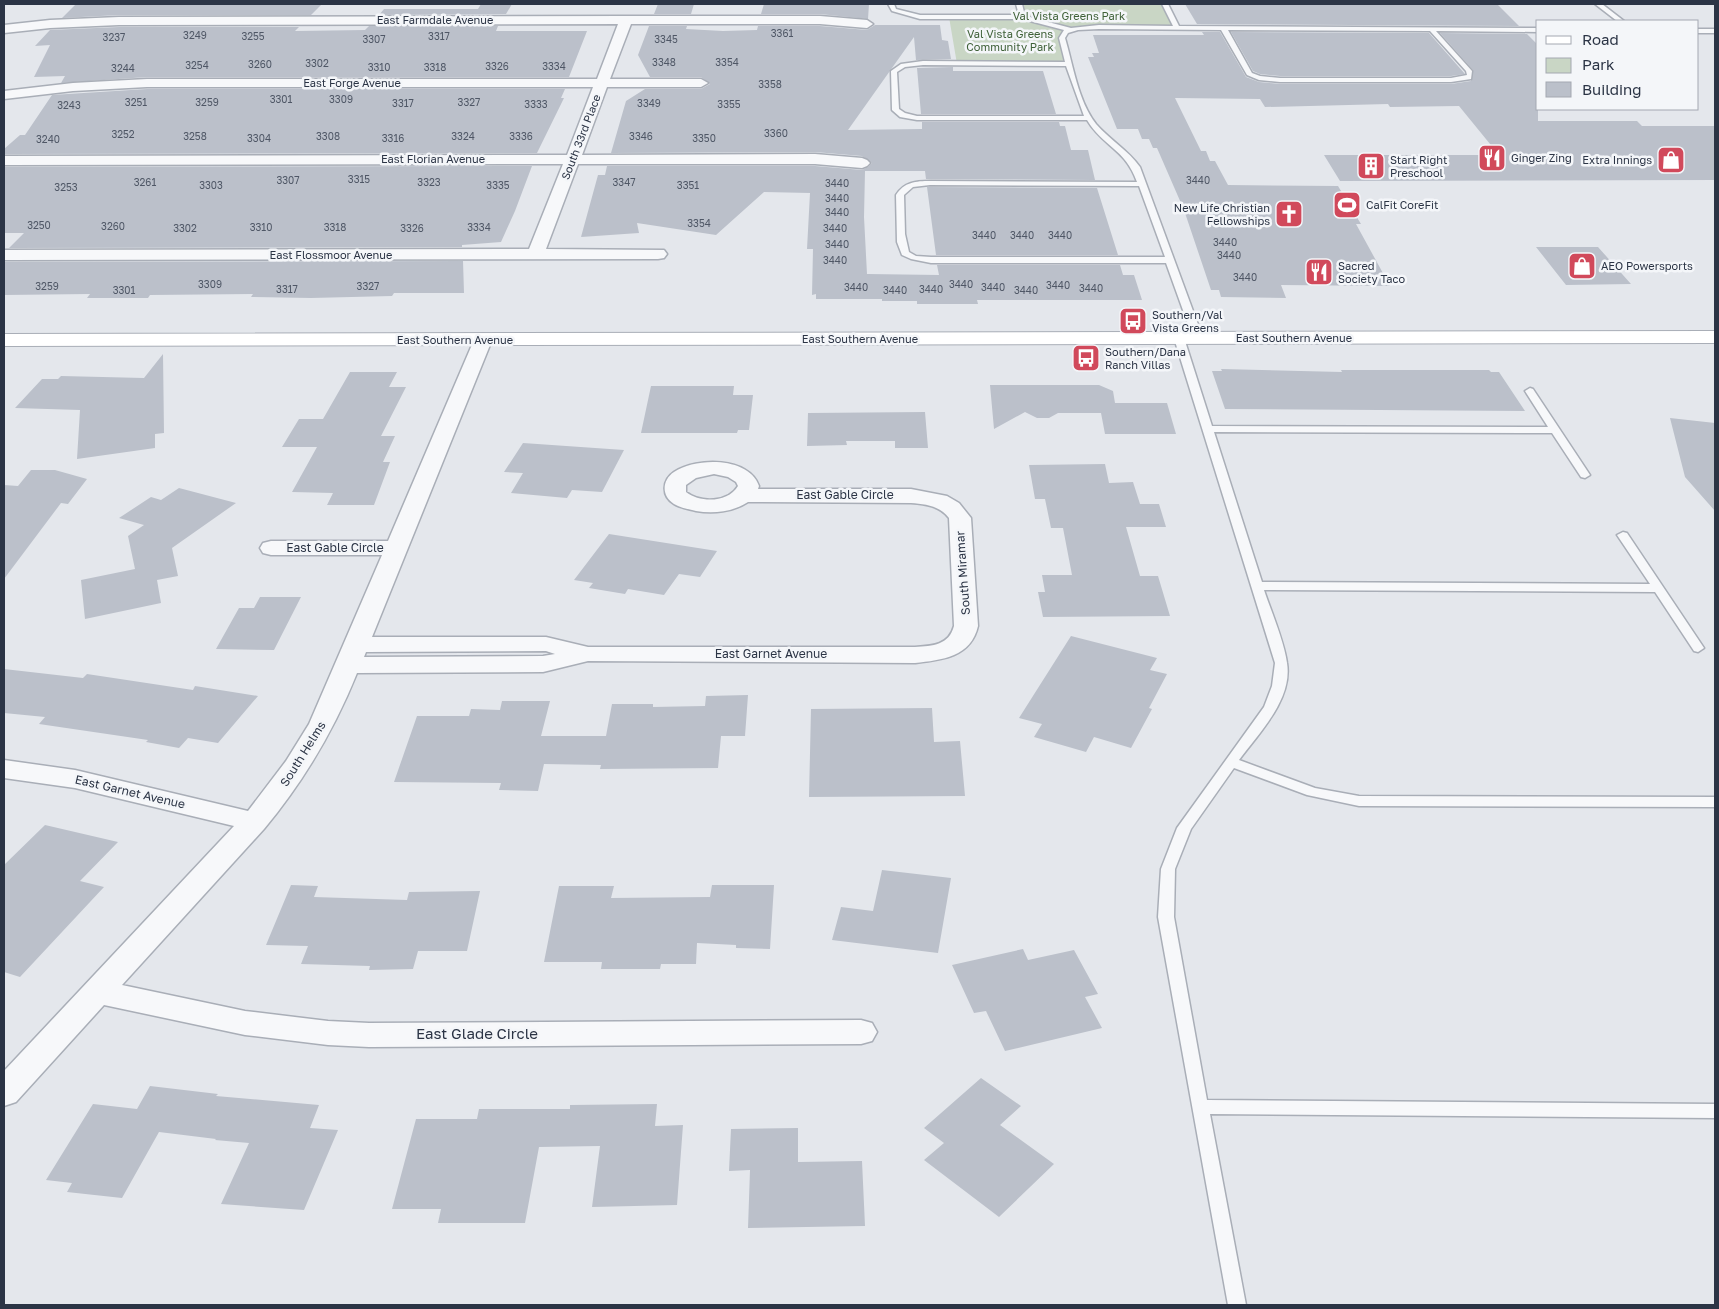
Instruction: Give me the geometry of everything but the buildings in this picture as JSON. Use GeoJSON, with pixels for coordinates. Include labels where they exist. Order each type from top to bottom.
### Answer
{"type":"FeatureCollection","features":[{"type":"Feature","properties":{"kind":"main road","name":"East Southern Avenue"},"geometry":{"type":"LineString","coordinates":[[4,340],[1715,337]]}},
{"type":"Feature","properties":{"kind":"street"},"geometry":{"type":"LineString","coordinates":[[539,20],[548,4]]}},
{"type":"Feature","properties":{"kind":"street"},"geometry":{"type":"LineString","coordinates":[[726,20],[730,4]]}},
{"type":"Feature","properties":{"kind":"street"},"geometry":{"type":"LineString","coordinates":[[338,20],[347,9]]}},
{"type":"Feature","properties":{"kind":"street","name":"South 33rd Place"},"geometry":{"type":"LineString","coordinates":[[536,254],[626,20]]}},
{"type":"Feature","properties":{"kind":"street","name":"East Farmdale Avenue"},"geometry":{"type":"LineString","coordinates":[[4,29],[75,22],[119,21],[832,20],[867,24]]}},
{"type":"Feature","properties":{"kind":"street","name":"East Forge Avenue"},"geometry":{"type":"LineString","coordinates":[[4,95],[146,83],[701,83]]}},
{"type":"Feature","properties":{"kind":"street","name":"East Florian Avenue"},"geometry":{"type":"LineString","coordinates":[[4,160],[822,159],[862,163]]}},
{"type":"Feature","properties":{"kind":"street","name":"East Flossmoor Avenue"},"geometry":{"type":"LineString","coordinates":[[4,255],[658,254]]}},
{"type":"Feature","properties":{"kind":"street","name":"South Helms"},"geometry":{"type":"LineString","coordinates":[[4,1093],[254,822],[292,775],[330,708],[483,340]]}},
{"type":"Feature","properties":{"kind":"street","name":"East Gable Circle"},"geometry":{"type":"LineString","coordinates":[[746,495],[911,496],[944,502]]}},
{"type":"Feature","properties":{"kind":"street","name":"South Miramar"},"geometry":{"type":"LineString","coordinates":[[944,502],[957,512],[960,518],[966,626],[961,640],[953,647]]}},
{"type":"Feature","properties":{"kind":"street","name":"East Gable Circle"},"geometry":{"type":"LineString","coordinates":[[271,548],[398,548]]}},
{"type":"Feature","properties":{"kind":"street","name":"East Garnet Avenue"},"geometry":{"type":"LineString","coordinates":[[353,655],[543,664],[588,654],[915,655],[942,652],[953,647]]}},
{"type":"Feature","properties":{"kind":"street","name":"East Garnet Avenue"},"geometry":{"type":"LineString","coordinates":[[4,768],[75,779],[254,822]]}},
{"type":"Feature","properties":{"kind":"street","name":"East Glade Circle"},"geometry":{"type":"LineString","coordinates":[[98,992],[245,1023],[328,1033],[379,1035],[861,1032]]}},
{"type":"Feature","properties":{"kind":"lane"},"geometry":{"type":"LineString","coordinates":[[891,4],[892,8],[899,12],[920,16],[1022,17],[1071,30]]}},
{"type":"Feature","properties":{"kind":"lane"},"geometry":{"type":"LineString","coordinates":[[1019,4],[1022,17]]}},
{"type":"Feature","properties":{"kind":"lane"},"geometry":{"type":"LineString","coordinates":[[1165,4],[1177,27]]}},
{"type":"Feature","properties":{"kind":"lane"},"geometry":{"type":"LineString","coordinates":[[1598,4],[1620,20]]}},
{"type":"Feature","properties":{"kind":"lane"},"geometry":{"type":"LineString","coordinates":[[1238,1305],[1166,917],[1168,869],[1184,828],[1270,708],[1278,693],[1281,663],[1208,429],[1170,260],[1132,160],[1089,118],[1062,38],[1065,32],[1071,30],[1099,27],[1536,30]]}},
{"type":"Feature","properties":{"kind":"lane"},"geometry":{"type":"LineString","coordinates":[[1223,27],[1247,72],[1258,78],[1280,80],[1451,80],[1468,78],[1470,75],[1468,71],[1431,29]]}},
{"type":"Feature","properties":{"kind":"lane"},"geometry":{"type":"LineString","coordinates":[[1699,31],[1715,31]]}},
{"type":"Feature","properties":{"kind":"lane"},"geometry":{"type":"LineString","coordinates":[[1070,64],[923,64],[903,66],[894,71],[896,110],[903,115],[917,118],[1089,118]]}},
{"type":"Feature","properties":{"kind":"lane"},"geometry":{"type":"LineString","coordinates":[[1142,184],[930,183],[909,186],[904,188],[900,195],[902,247],[912,257],[931,260],[1170,260]]}},
{"type":"Feature","properties":{"kind":"lane"},"geometry":{"type":"LineString","coordinates":[[1530,391],[1585,475]]}},
{"type":"Feature","properties":{"kind":"lane"},"geometry":{"type":"LineString","coordinates":[[1208,429],[1555,430]]}},
{"type":"Feature","properties":{"kind":"lane"},"geometry":{"type":"LineString","coordinates":[[1623,534],[1698,648]]}},
{"type":"Feature","properties":{"kind":"lane"},"geometry":{"type":"LineString","coordinates":[[1257,586],[1659,588]]}},
{"type":"Feature","properties":{"kind":"lane"},"geometry":{"type":"LineString","coordinates":[[1231,762],[1312,792],[1359,801],[1715,802]]}},
{"type":"Feature","properties":{"kind":"lane"},"geometry":{"type":"LineString","coordinates":[[1201,1108],[1715,1111]]}},
{"type":"Feature","properties":{"kind":"green space","name":"Val Vista Greens Community Park"},"geometry":{"type":"Polygon","coordinates":[[[1019,4],[1165,4],[1177,27],[1077,28],[1062,35],[1070,64],[957,64],[949,17],[1022,17],[1019,4]]]}},
{"type":"Feature","properties":{"kind":"place","name":"Ginger Zing"},"geometry":{"type":"Point","coordinates":[1492,158]}},
{"type":"Feature","properties":{"kind":"place","name":"Extra Innings"},"geometry":{"type":"Point","coordinates":[1671,160]}},
{"type":"Feature","properties":{"kind":"place","name":"Start Right Preschool"},"geometry":{"type":"Point","coordinates":[1371,166]}},
{"type":"Feature","properties":{"kind":"place","name":"CalFit CoreFit"},"geometry":{"type":"Point","coordinates":[1347,205]}},
{"type":"Feature","properties":{"kind":"place","name":"New Life Christian Fellowships"},"geometry":{"type":"Point","coordinates":[1289,214]}},
{"type":"Feature","properties":{"kind":"place","name":"AEO Powersports"},"geometry":{"type":"Point","coordinates":[1582,266]}},
{"type":"Feature","properties":{"kind":"place","name":"Sacred Society Taco"},"geometry":{"type":"Point","coordinates":[1319,272]}},
{"type":"Feature","properties":{"kind":"place","name":"Southern/Val Vista Greens"},"geometry":{"type":"Point","coordinates":[1133,321]}},
{"type":"Feature","properties":{"kind":"place","name":"Southern/Dana Ranch Villas"},"geometry":{"type":"Point","coordinates":[1086,358]}},
{"type":"Feature","properties":{"kind":"park label","name":"Val Vista Greens Park"},"geometry":{"type":"Point","coordinates":[1069,16]}}]}
